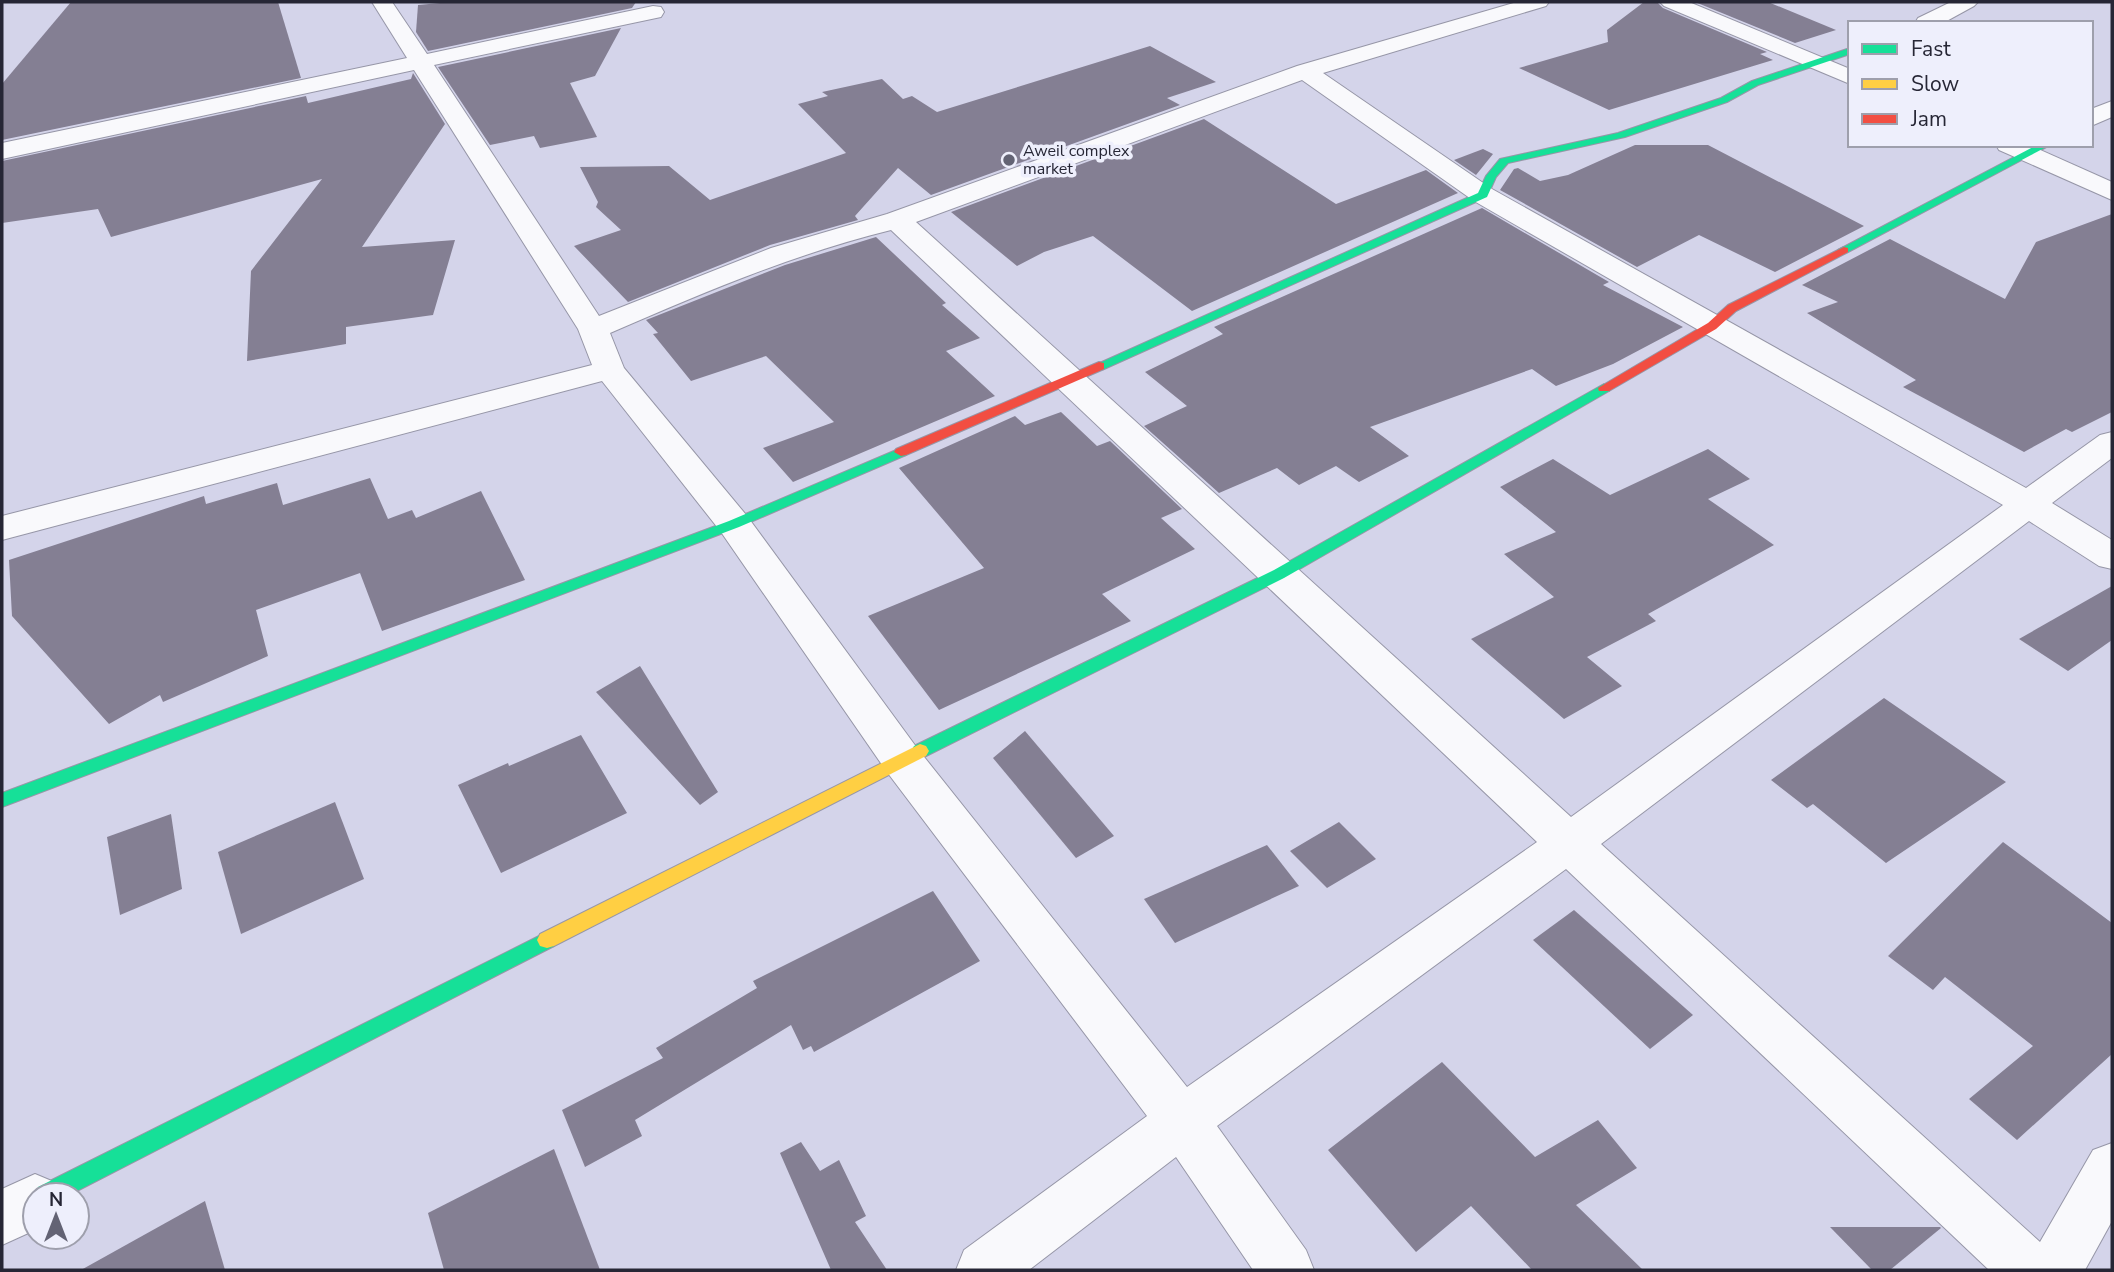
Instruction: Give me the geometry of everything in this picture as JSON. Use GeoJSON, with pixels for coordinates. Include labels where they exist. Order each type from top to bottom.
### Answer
{"type":"FeatureCollection","features":[{"type":"Feature","properties":{"kind":"street"},"geometry":{"type":"LineString","coordinates":[[382,2],[593,329],[609,370],[734,524],[902,760],[1182,1121],[1286,1270]]}},
{"type":"Feature","properties":{"kind":"street"},"geometry":{"type":"LineString","coordinates":[[593,329],[719,276],[844,232],[897,220],[1305,71],[1539,2]]}},
{"type":"Feature","properties":{"kind":"street"},"geometry":{"type":"LineString","coordinates":[[1671,2],[1848,76]]}},
{"type":"Feature","properties":{"kind":"street"},"geometry":{"type":"LineString","coordinates":[[1930,21],[1967,2]]}},
{"type":"Feature","properties":{"kind":"street"},"geometry":{"type":"LineString","coordinates":[[2,151],[653,12]]}},
{"type":"Feature","properties":{"kind":"street"},"geometry":{"type":"LineString","coordinates":[[2,800],[734,524],[1070,379],[1483,195],[1491,176],[1504,162],[1621,135],[1724,100],[1755,83],[1848,52]]}},
{"type":"Feature","properties":{"kind":"street"},"geometry":{"type":"LineString","coordinates":[[1305,71],[1483,195],[2028,504],[2112,557]]}},
{"type":"Feature","properties":{"kind":"street"},"geometry":{"type":"LineString","coordinates":[[2093,118],[2112,108]]}},
{"type":"Feature","properties":{"kind":"street"},"geometry":{"type":"LineString","coordinates":[[75,1181],[902,760],[1279,574],[1713,326],[1732,308],[2027,148],[2112,191]]}},
{"type":"Feature","properties":{"kind":"street"},"geometry":{"type":"LineString","coordinates":[[897,220],[2029,1270]]}},
{"type":"Feature","properties":{"kind":"street"},"geometry":{"type":"LineString","coordinates":[[2,528],[609,370]]}},
{"type":"Feature","properties":{"kind":"street"},"geometry":{"type":"LineString","coordinates":[[984,1270],[1182,1121],[1569,843],[2112,442]]}},
{"type":"Feature","properties":{"kind":"street"},"geometry":{"type":"LineString","coordinates":[[2055,1270],[2112,1170]]}},
{"type":"Feature","properties":{"kind":"street"},"geometry":{"type":"LineString","coordinates":[[2,1218],[21,1208]]}},
{"type":"Feature","properties":{"kind":"building"},"geometry":{"type":"Polygon","coordinates":[[[71,2],[278,2],[301,78],[2,140],[2,84],[71,2]]]}},
{"type":"Feature","properties":{"kind":"building"},"geometry":{"type":"Polygon","coordinates":[[[451,2],[636,2],[632,8],[428,51],[416,32],[418,5],[451,2]]]}},
{"type":"Feature","properties":{"kind":"building"},"geometry":{"type":"Polygon","coordinates":[[[1644,2],[1657,2],[1663,8],[1767,52],[1760,54],[1773,60],[1609,110],[1519,68],[1608,42],[1607,30],[1644,2]]]}},
{"type":"Feature","properties":{"kind":"building"},"geometry":{"type":"Polygon","coordinates":[[[1695,2],[1768,2],[1836,30],[1795,43],[1695,2]]]}},
{"type":"Feature","properties":{"kind":"building"},"geometry":{"type":"Polygon","coordinates":[[[621,28],[595,76],[570,83],[597,137],[540,148],[534,136],[490,145],[438,67],[621,28]]]}},
{"type":"Feature","properties":{"kind":"building"},"geometry":{"type":"Polygon","coordinates":[[[1150,46],[1216,82],[1167,98],[1180,105],[931,195],[898,168],[855,216],[858,220],[770,245],[628,302],[574,246],[621,230],[596,207],[598,202],[580,167],[669,166],[710,200],[846,153],[798,104],[828,96],[822,92],[882,79],[903,99],[912,96],[937,112],[1150,46]]]}},
{"type":"Feature","properties":{"kind":"building"},"geometry":{"type":"Polygon","coordinates":[[[413,73],[445,124],[362,247],[455,240],[433,315],[346,327],[346,344],[247,361],[251,271],[322,179],[111,237],[98,209],[2,223],[2,161],[306,96],[308,103],[411,79],[413,73]]]}},
{"type":"Feature","properties":{"kind":"building"},"geometry":{"type":"Polygon","coordinates":[[[1204,119],[1336,204],[1426,170],[1458,193],[1192,311],[1093,236],[1044,252],[1017,266],[951,212],[1204,119]]]}},
{"type":"Feature","properties":{"kind":"building"},"geometry":{"type":"Polygon","coordinates":[[[1635,145],[1708,145],[1864,226],[1775,272],[1699,235],[1637,267],[1500,190],[1514,169],[1518,168],[1540,181],[1568,175],[1635,145]]]}},
{"type":"Feature","properties":{"kind":"building"},"geometry":{"type":"Polygon","coordinates":[[[1483,149],[1493,154],[1476,175],[1454,160],[1483,149]]]}},
{"type":"Feature","properties":{"kind":"building"},"geometry":{"type":"Polygon","coordinates":[[[1482,208],[1609,282],[1603,285],[1683,327],[1613,364],[1556,386],[1532,369],[1370,427],[1409,456],[1359,482],[1336,466],[1299,485],[1277,468],[1219,493],[1144,426],[1187,406],[1145,372],[1223,334],[1214,327],[1482,208]]]}},
{"type":"Feature","properties":{"kind":"building"},"geometry":{"type":"Polygon","coordinates":[[[2112,214],[2112,412],[2072,432],[2066,429],[2024,452],[1903,387],[1916,380],[1807,313],[1838,302],[1802,285],[1890,239],[2005,299],[2036,242],[2112,214]]]}},
{"type":"Feature","properties":{"kind":"building"},"geometry":{"type":"Polygon","coordinates":[[[876,237],[946,303],[942,305],[980,338],[946,351],[995,396],[793,482],[763,448],[834,422],[766,356],[691,381],[653,334],[658,333],[646,320],[785,265],[876,237]]]}},
{"type":"Feature","properties":{"kind":"building"},"geometry":{"type":"Polygon","coordinates":[[[1061,412],[1097,446],[1110,441],[1182,509],[1161,518],[1195,549],[1102,594],[1131,621],[939,710],[868,616],[984,568],[899,468],[1015,416],[1025,425],[1061,412]]]}},
{"type":"Feature","properties":{"kind":"building"},"geometry":{"type":"Polygon","coordinates":[[[1708,449],[1750,479],[1708,499],[1774,545],[1648,614],[1656,621],[1587,657],[1622,686],[1564,719],[1471,639],[1554,597],[1504,554],[1556,532],[1500,487],[1553,459],[1610,495],[1708,449]]]}},
{"type":"Feature","properties":{"kind":"building"},"geometry":{"type":"Polygon","coordinates":[[[370,478],[388,519],[412,510],[416,518],[481,491],[525,580],[382,631],[360,573],[256,610],[268,656],[163,702],[160,695],[109,724],[12,616],[9,560],[204,496],[206,504],[277,483],[283,505],[370,478]]]}},
{"type":"Feature","properties":{"kind":"building"},"geometry":{"type":"Polygon","coordinates":[[[2112,586],[2112,640],[2068,671],[2019,639],[2112,586]]]}},
{"type":"Feature","properties":{"kind":"building"},"geometry":{"type":"Polygon","coordinates":[[[640,666],[718,792],[700,805],[596,692],[640,666]]]}},
{"type":"Feature","properties":{"kind":"building"},"geometry":{"type":"Polygon","coordinates":[[[1884,698],[2006,782],[1886,863],[1813,804],[1807,808],[1771,780],[1884,698]]]}},
{"type":"Feature","properties":{"kind":"building"},"geometry":{"type":"Polygon","coordinates":[[[1025,731],[1114,836],[1076,858],[993,758],[1025,731]]]}},
{"type":"Feature","properties":{"kind":"building"},"geometry":{"type":"Polygon","coordinates":[[[581,735],[627,813],[501,873],[458,785],[581,735]]]}},
{"type":"Feature","properties":{"kind":"building"},"geometry":{"type":"Polygon","coordinates":[[[335,802],[364,879],[241,934],[218,852],[335,802]]]}},
{"type":"Feature","properties":{"kind":"building"},"geometry":{"type":"Polygon","coordinates":[[[171,814],[182,889],[120,915],[107,837],[171,814]]]}},
{"type":"Feature","properties":{"kind":"building"},"geometry":{"type":"Polygon","coordinates":[[[1339,822],[1376,859],[1327,888],[1290,851],[1339,822]]]}},
{"type":"Feature","properties":{"kind":"building"},"geometry":{"type":"Polygon","coordinates":[[[2003,842],[2112,923],[2112,1054],[2017,1140],[1969,1099],[2033,1046],[1945,977],[1933,990],[1888,956],[2003,842]]]}},
{"type":"Feature","properties":{"kind":"building"},"geometry":{"type":"Polygon","coordinates":[[[1267,845],[1299,886],[1175,943],[1144,899],[1267,845]]]}},
{"type":"Feature","properties":{"kind":"building"},"geometry":{"type":"Polygon","coordinates":[[[933,891],[980,961],[814,1052],[811,1046],[803,1050],[791,1025],[635,1120],[642,1136],[585,1167],[562,1110],[663,1058],[656,1048],[757,988],[753,981],[933,891]]]}},
{"type":"Feature","properties":{"kind":"building"},"geometry":{"type":"Polygon","coordinates":[[[1574,910],[1693,1015],[1650,1049],[1533,940],[1574,910]]]}},
{"type":"Feature","properties":{"kind":"building"},"geometry":{"type":"Polygon","coordinates":[[[1442,1062],[1535,1157],[1598,1120],[1637,1168],[1576,1205],[1643,1270],[1532,1270],[1471,1206],[1416,1252],[1328,1150],[1442,1062]]]}},
{"type":"Feature","properties":{"kind":"building"},"geometry":{"type":"Polygon","coordinates":[[[801,1142],[820,1171],[839,1160],[866,1216],[855,1222],[887,1270],[831,1270],[780,1153],[801,1142]]]}},
{"type":"Feature","properties":{"kind":"building"},"geometry":{"type":"Polygon","coordinates":[[[554,1149],[600,1270],[444,1270],[428,1213],[554,1149]]]}},
{"type":"Feature","properties":{"kind":"building"},"geometry":{"type":"Polygon","coordinates":[[[205,1201],[225,1270],[81,1270],[205,1201]]]}},
{"type":"Feature","properties":{"kind":"building"},"geometry":{"type":"Polygon","coordinates":[[[1830,1227],[1941,1228],[1890,1270],[1872,1270],[1830,1227]]]}},
{"type":"Feature","properties":{"kind":"traffic: fast"},"geometry":{"type":"LineString","coordinates":[[1099,366],[1483,195],[1491,176],[1504,161],[1621,135],[1724,100],[1755,83],[1848,52]]}},
{"type":"Feature","properties":{"kind":"traffic: fast"},"geometry":{"type":"LineString","coordinates":[[1844,250],[2041,147]]}},
{"type":"Feature","properties":{"kind":"traffic: fast"},"geometry":{"type":"LineString","coordinates":[[920,751],[1279,574],[1604,388]]}},
{"type":"Feature","properties":{"kind":"traffic: fast"},"geometry":{"type":"LineString","coordinates":[[2,800],[734,524],[901,452]]}},
{"type":"Feature","properties":{"kind":"traffic: fast"},"geometry":{"type":"LineString","coordinates":[[74,1181],[547,940]]}},
{"type":"Feature","properties":{"kind":"traffic: slow"},"geometry":{"type":"LineString","coordinates":[[547,940],[920,751]]}},
{"type":"Feature","properties":{"kind":"traffic: jam"},"geometry":{"type":"LineString","coordinates":[[1604,388],[1712,326],[1732,308],[1844,250]]}},
{"type":"Feature","properties":{"kind":"traffic: jam"},"geometry":{"type":"LineString","coordinates":[[901,452],[1099,366]]}},
{"type":"Feature","properties":{"kind":"place","name":"Aweil complex market"},"geometry":{"type":"Point","coordinates":[1009,160]}}]}
